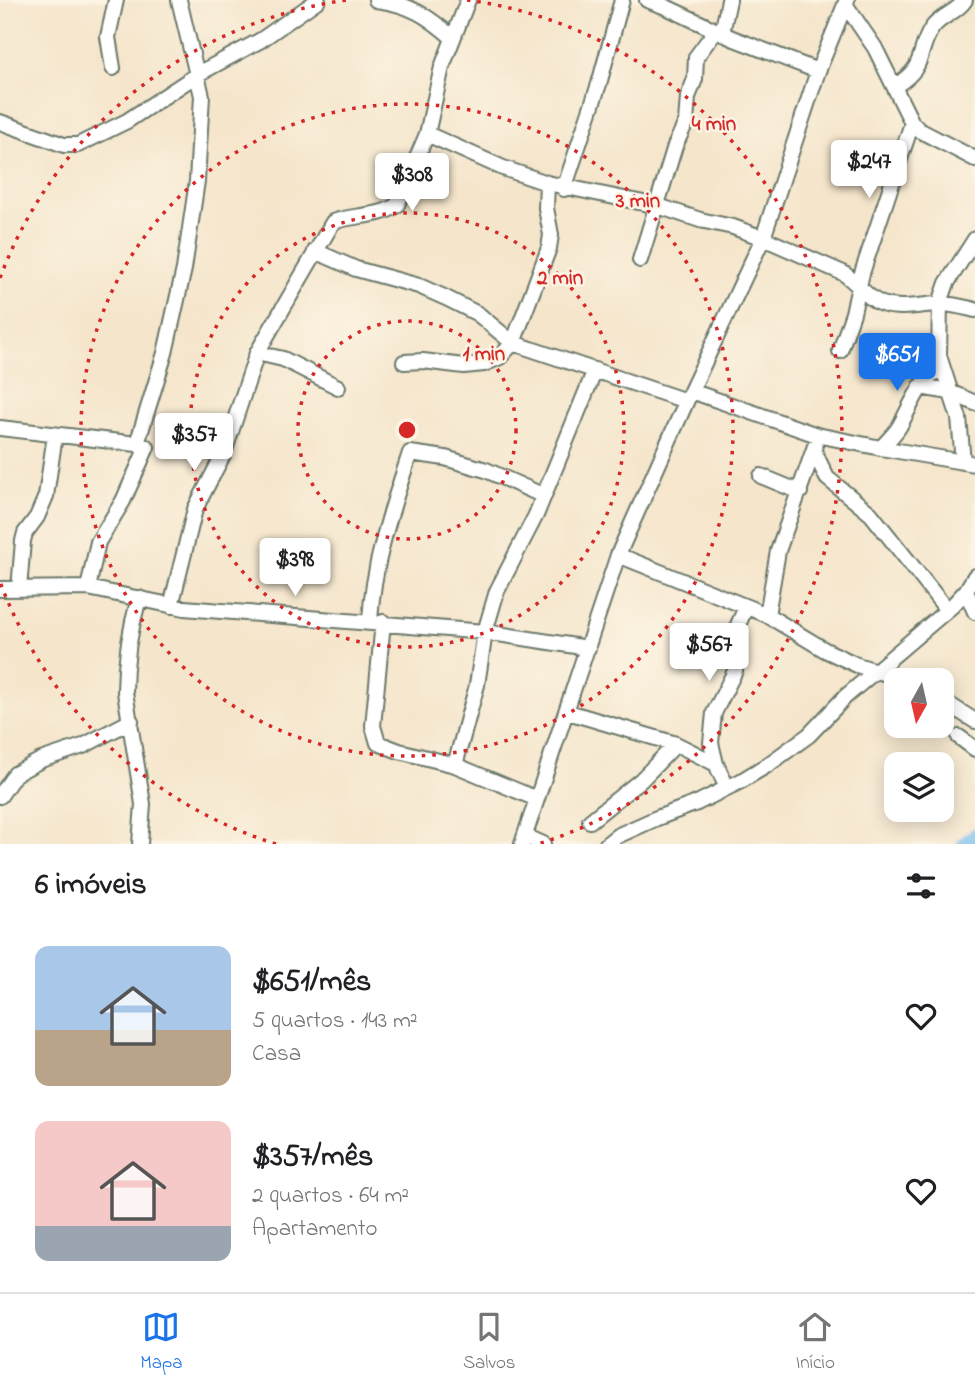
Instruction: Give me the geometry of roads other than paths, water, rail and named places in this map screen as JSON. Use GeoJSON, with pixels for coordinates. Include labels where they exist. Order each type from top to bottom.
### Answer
{"type":"FeatureCollection","features":[{"type":"Feature","properties":{"kind":"street"},"geometry":{"type":"LineString","coordinates":[[113,68],[108,37],[116,0]]}},
{"type":"Feature","properties":{"kind":"street"},"geometry":{"type":"LineString","coordinates":[[137,444],[164,353],[192,225],[202,116],[198,74],[188,46],[179,0]]}},
{"type":"Feature","properties":{"kind":"street"},"geometry":{"type":"LineString","coordinates":[[0,122],[64,145],[78,145],[127,121],[198,74],[261,40],[318,0]]}},
{"type":"Feature","properties":{"kind":"street"},"geometry":{"type":"LineString","coordinates":[[376,0],[408,6],[426,15],[453,38]]}},
{"type":"Feature","properties":{"kind":"street"},"geometry":{"type":"LineString","coordinates":[[171,606],[195,509],[225,453],[257,353],[333,222],[350,216],[387,211],[397,205],[427,134],[442,67],[468,0]]}},
{"type":"Feature","properties":{"kind":"street"},"geometry":{"type":"LineString","coordinates":[[564,188],[578,154],[622,0]]}},
{"type":"Feature","properties":{"kind":"street"},"geometry":{"type":"LineString","coordinates":[[647,0],[818,71]]}},
{"type":"Feature","properties":{"kind":"street"},"geometry":{"type":"LineString","coordinates":[[640,260],[686,121],[688,97],[695,79],[696,57],[719,32],[729,0]]}},
{"type":"Feature","properties":{"kind":"street"},"geometry":{"type":"LineString","coordinates":[[895,86],[907,78],[922,58],[932,27],[939,19],[960,8],[965,0]]}},
{"type":"Feature","properties":{"kind":"street"},"geometry":{"type":"LineString","coordinates":[[846,2],[895,86],[912,123],[919,130],[975,159]]}},
{"type":"Feature","properties":{"kind":"street"},"geometry":{"type":"LineString","coordinates":[[543,844],[524,840],[618,555],[763,237],[818,71],[846,2]]}},
{"type":"Feature","properties":{"kind":"street"},"geometry":{"type":"LineString","coordinates":[[840,351],[912,123]]}},
{"type":"Feature","properties":{"kind":"street"},"geometry":{"type":"LineString","coordinates":[[427,134],[503,168],[547,183],[658,206],[763,237],[843,273],[873,299],[894,307],[940,303],[975,310]]}},
{"type":"Feature","properties":{"kind":"street"},"geometry":{"type":"LineString","coordinates":[[404,362],[423,361],[464,366],[484,363],[499,357],[513,343],[549,248],[551,235],[546,208],[547,183]]}},
{"type":"Feature","properties":{"kind":"street"},"geometry":{"type":"LineString","coordinates":[[315,251],[356,269],[419,286],[446,298],[478,314],[513,343],[817,435],[969,463],[959,418],[941,368],[940,303],[947,283],[975,239]]}},
{"type":"Feature","properties":{"kind":"street"},"geometry":{"type":"LineString","coordinates":[[257,353],[283,359],[338,387]]}},
{"type":"Feature","properties":{"kind":"street"},"geometry":{"type":"LineString","coordinates":[[881,448],[898,427],[926,378],[941,368]]}},
{"type":"Feature","properties":{"kind":"street"},"geometry":{"type":"LineString","coordinates":[[455,765],[477,685],[485,632],[497,591],[536,515],[595,369]]}},
{"type":"Feature","properties":{"kind":"street"},"geometry":{"type":"LineString","coordinates":[[920,387],[950,392],[975,403]]}},
{"type":"Feature","properties":{"kind":"street"},"geometry":{"type":"LineString","coordinates":[[0,428],[147,447],[123,501],[98,542],[88,588]]}},
{"type":"Feature","properties":{"kind":"street"},"geometry":{"type":"LineString","coordinates":[[19,589],[23,541],[46,496],[55,435]]}},
{"type":"Feature","properties":{"kind":"street"},"geometry":{"type":"LineString","coordinates":[[767,615],[778,551],[814,451],[817,435]]}},
{"type":"Feature","properties":{"kind":"street"},"geometry":{"type":"LineString","coordinates":[[814,451],[827,478],[871,514],[947,610]]}},
{"type":"Feature","properties":{"kind":"street"},"geometry":{"type":"LineString","coordinates":[[537,799],[455,765],[378,743],[373,726],[377,622],[371,595],[377,561],[410,453],[445,458],[485,470],[544,496]]}},
{"type":"Feature","properties":{"kind":"street"},"geometry":{"type":"LineString","coordinates":[[761,475],[800,492]]}},
{"type":"Feature","properties":{"kind":"street"},"geometry":{"type":"LineString","coordinates":[[618,555],[767,615],[825,650],[857,665],[884,672]]}},
{"type":"Feature","properties":{"kind":"street"},"geometry":{"type":"LineString","coordinates":[[607,844],[617,836],[741,781],[793,748],[845,698],[947,610],[966,591],[975,576]]}},
{"type":"Feature","properties":{"kind":"street"},"geometry":{"type":"LineString","coordinates":[[0,589],[88,588],[171,606],[485,632],[588,648]]}},
{"type":"Feature","properties":{"kind":"street"},"geometry":{"type":"LineString","coordinates":[[966,591],[975,612]]}},
{"type":"Feature","properties":{"kind":"street"},"geometry":{"type":"LineString","coordinates":[[139,597],[131,626],[125,692],[143,804],[140,844]]}},
{"type":"Feature","properties":{"kind":"street"},"geometry":{"type":"LineString","coordinates":[[727,788],[716,764],[711,743],[714,713],[734,671],[738,625],[747,607]]}},
{"type":"Feature","properties":{"kind":"street"},"geometry":{"type":"LineString","coordinates":[[954,708],[975,721]]}},
{"type":"Feature","properties":{"kind":"street"},"geometry":{"type":"LineString","coordinates":[[568,712],[676,744],[716,764]]}},
{"type":"Feature","properties":{"kind":"street"},"geometry":{"type":"LineString","coordinates":[[0,796],[15,774],[41,760],[83,746],[131,721]]}},
{"type":"Feature","properties":{"kind":"street"},"geometry":{"type":"LineString","coordinates":[[958,737],[975,749]]}},
{"type":"Feature","properties":{"kind":"street"},"geometry":{"type":"LineString","coordinates":[[590,821],[641,780],[676,744]]}},
{"type":"Feature","properties":{"kind":"waterway"},"geometry":{"type":"LineString","coordinates":[[965,844],[975,836]]}}]}
